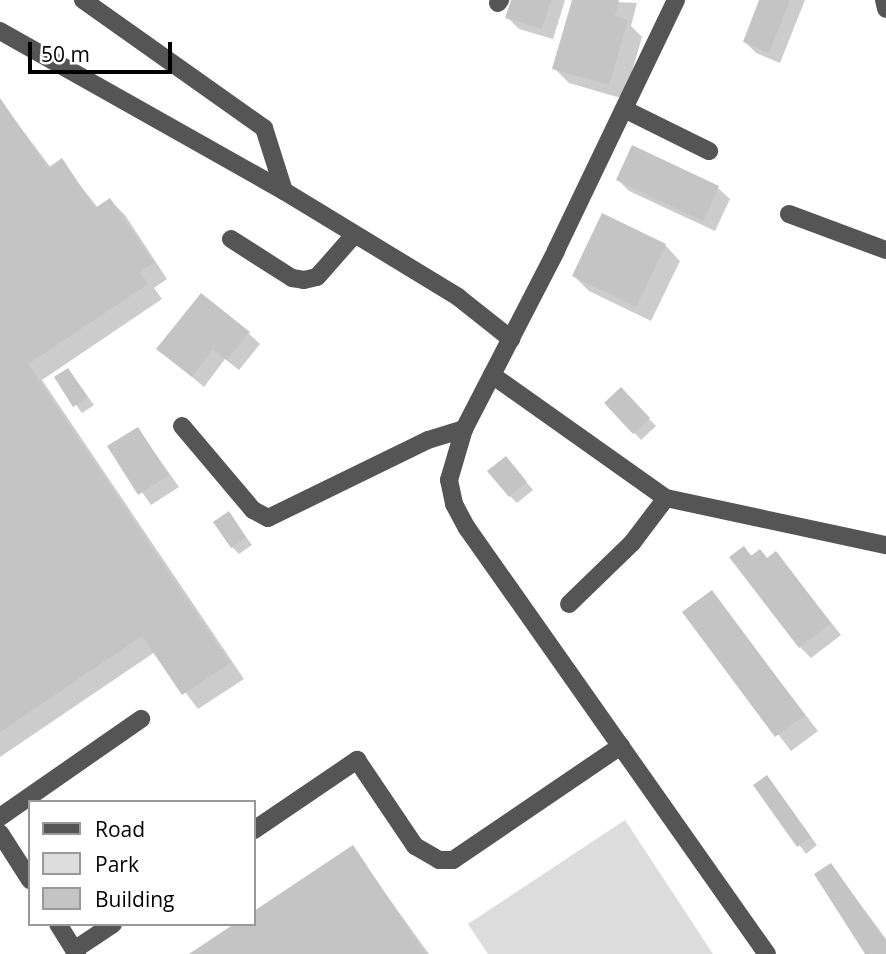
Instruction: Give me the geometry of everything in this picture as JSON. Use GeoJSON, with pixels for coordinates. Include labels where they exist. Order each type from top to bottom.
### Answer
{"type":"FeatureCollection","features":[{"type":"Feature","properties":{"kind":"street"},"geometry":{"type":"LineString","coordinates":[[83,0],[264,128],[284,191]]}},
{"type":"Feature","properties":{"kind":"street"},"geometry":{"type":"LineString","coordinates":[[676,0],[511,339],[464,429],[449,480],[454,505],[767,954]]}},
{"type":"Feature","properties":{"kind":"street"},"geometry":{"type":"LineString","coordinates":[[884,0],[886,9]]}},
{"type":"Feature","properties":{"kind":"street"},"geometry":{"type":"LineString","coordinates":[[0,31],[284,191],[458,296],[511,339]]}},
{"type":"Feature","properties":{"kind":"street"},"geometry":{"type":"LineString","coordinates":[[624,109],[709,151]]}},
{"type":"Feature","properties":{"kind":"street"},"geometry":{"type":"LineString","coordinates":[[789,214],[886,250]]}},
{"type":"Feature","properties":{"kind":"street"},"geometry":{"type":"LineString","coordinates":[[232,239],[292,278],[304,280],[317,277],[354,235]]}},
{"type":"Feature","properties":{"kind":"street"},"geometry":{"type":"LineString","coordinates":[[492,376],[667,498],[886,545]]}},
{"type":"Feature","properties":{"kind":"street"},"geometry":{"type":"LineString","coordinates":[[182,426],[253,510],[268,518],[428,440],[464,429]]}},
{"type":"Feature","properties":{"kind":"street"},"geometry":{"type":"LineString","coordinates":[[569,604],[632,543],[667,498]]}},
{"type":"Feature","properties":{"kind":"street"},"geometry":{"type":"LineString","coordinates":[[0,817],[141,719]]}},
{"type":"Feature","properties":{"kind":"street"},"geometry":{"type":"LineString","coordinates":[[256,829],[358,760],[415,846],[426,855],[453,859],[621,746]]}},
{"type":"Feature","properties":{"kind":"street"},"geometry":{"type":"LineString","coordinates":[[0,833],[28,877]]}},
{"type":"Feature","properties":{"kind":"street"},"geometry":{"type":"LineString","coordinates":[[59,926],[76,952],[110,926]]}},
{"type":"Feature","properties":{"kind":"green space"},"geometry":{"type":"Polygon","coordinates":[[[625,820],[713,954],[488,954],[468,924],[625,820]]]}},
{"type":"Feature","properties":{"kind":"building"},"geometry":{"type":"Polygon","coordinates":[[[511,0],[551,0],[542,29],[505,18],[511,0]]]}},
{"type":"Feature","properties":{"kind":"building"},"geometry":{"type":"Polygon","coordinates":[[[572,0],[619,0],[615,16],[628,20],[609,85],[552,69],[572,0]]]}},
{"type":"Feature","properties":{"kind":"building"},"geometry":{"type":"Polygon","coordinates":[[[759,0],[790,0],[769,53],[743,42],[759,0]]]}},
{"type":"Feature","properties":{"kind":"building"},"geometry":{"type":"Polygon","coordinates":[[[0,98],[48,168],[62,158],[95,208],[110,198],[154,263],[140,272],[148,284],[28,364],[230,663],[182,695],[142,636],[0,732],[0,98]]]}},
{"type":"Feature","properties":{"kind":"building"},"geometry":{"type":"Polygon","coordinates":[[[632,145],[719,186],[703,221],[616,180],[632,145]]]}},
{"type":"Feature","properties":{"kind":"building"},"geometry":{"type":"Polygon","coordinates":[[[602,213],[666,244],[636,307],[572,276],[602,213]]]}},
{"type":"Feature","properties":{"kind":"building"},"geometry":{"type":"Polygon","coordinates":[[[201,293],[250,332],[227,360],[213,349],[192,377],[156,349],[201,293]]]}},
{"type":"Feature","properties":{"kind":"building"},"geometry":{"type":"Polygon","coordinates":[[[68,368],[88,397],[73,407],[54,377],[68,368]]]}},
{"type":"Feature","properties":{"kind":"building"},"geometry":{"type":"Polygon","coordinates":[[[621,387],[650,418],[633,434],[604,403],[621,387]]]}},
{"type":"Feature","properties":{"kind":"building"},"geometry":{"type":"Polygon","coordinates":[[[138,427],[169,475],[138,495],[107,446],[138,427]]]}},
{"type":"Feature","properties":{"kind":"building"},"geometry":{"type":"Polygon","coordinates":[[[506,456],[527,482],[509,497],[487,471],[506,456]]]}},
{"type":"Feature","properties":{"kind":"building"},"geometry":{"type":"Polygon","coordinates":[[[229,511],[246,537],[231,548],[213,522],[229,511]]]}},
{"type":"Feature","properties":{"kind":"building"},"geometry":{"type":"Polygon","coordinates":[[[744,546],[751,556],[760,549],[767,558],[776,551],[831,623],[799,648],[729,557],[744,546]]]}},
{"type":"Feature","properties":{"kind":"building"},"geometry":{"type":"Polygon","coordinates":[[[712,590],[805,715],[775,737],[682,612],[712,590]]]}},
{"type":"Feature","properties":{"kind":"building"},"geometry":{"type":"Polygon","coordinates":[[[767,775],[811,837],[797,847],[753,785],[767,775]]]}},
{"type":"Feature","properties":{"kind":"building"},"geometry":{"type":"Polygon","coordinates":[[[353,845],[426,954],[189,954],[231,926],[256,926],[256,910],[353,845]]]}},
{"type":"Feature","properties":{"kind":"building"},"geometry":{"type":"Polygon","coordinates":[[[831,863],[886,941],[886,954],[865,954],[814,874],[831,863]]]}}]}
